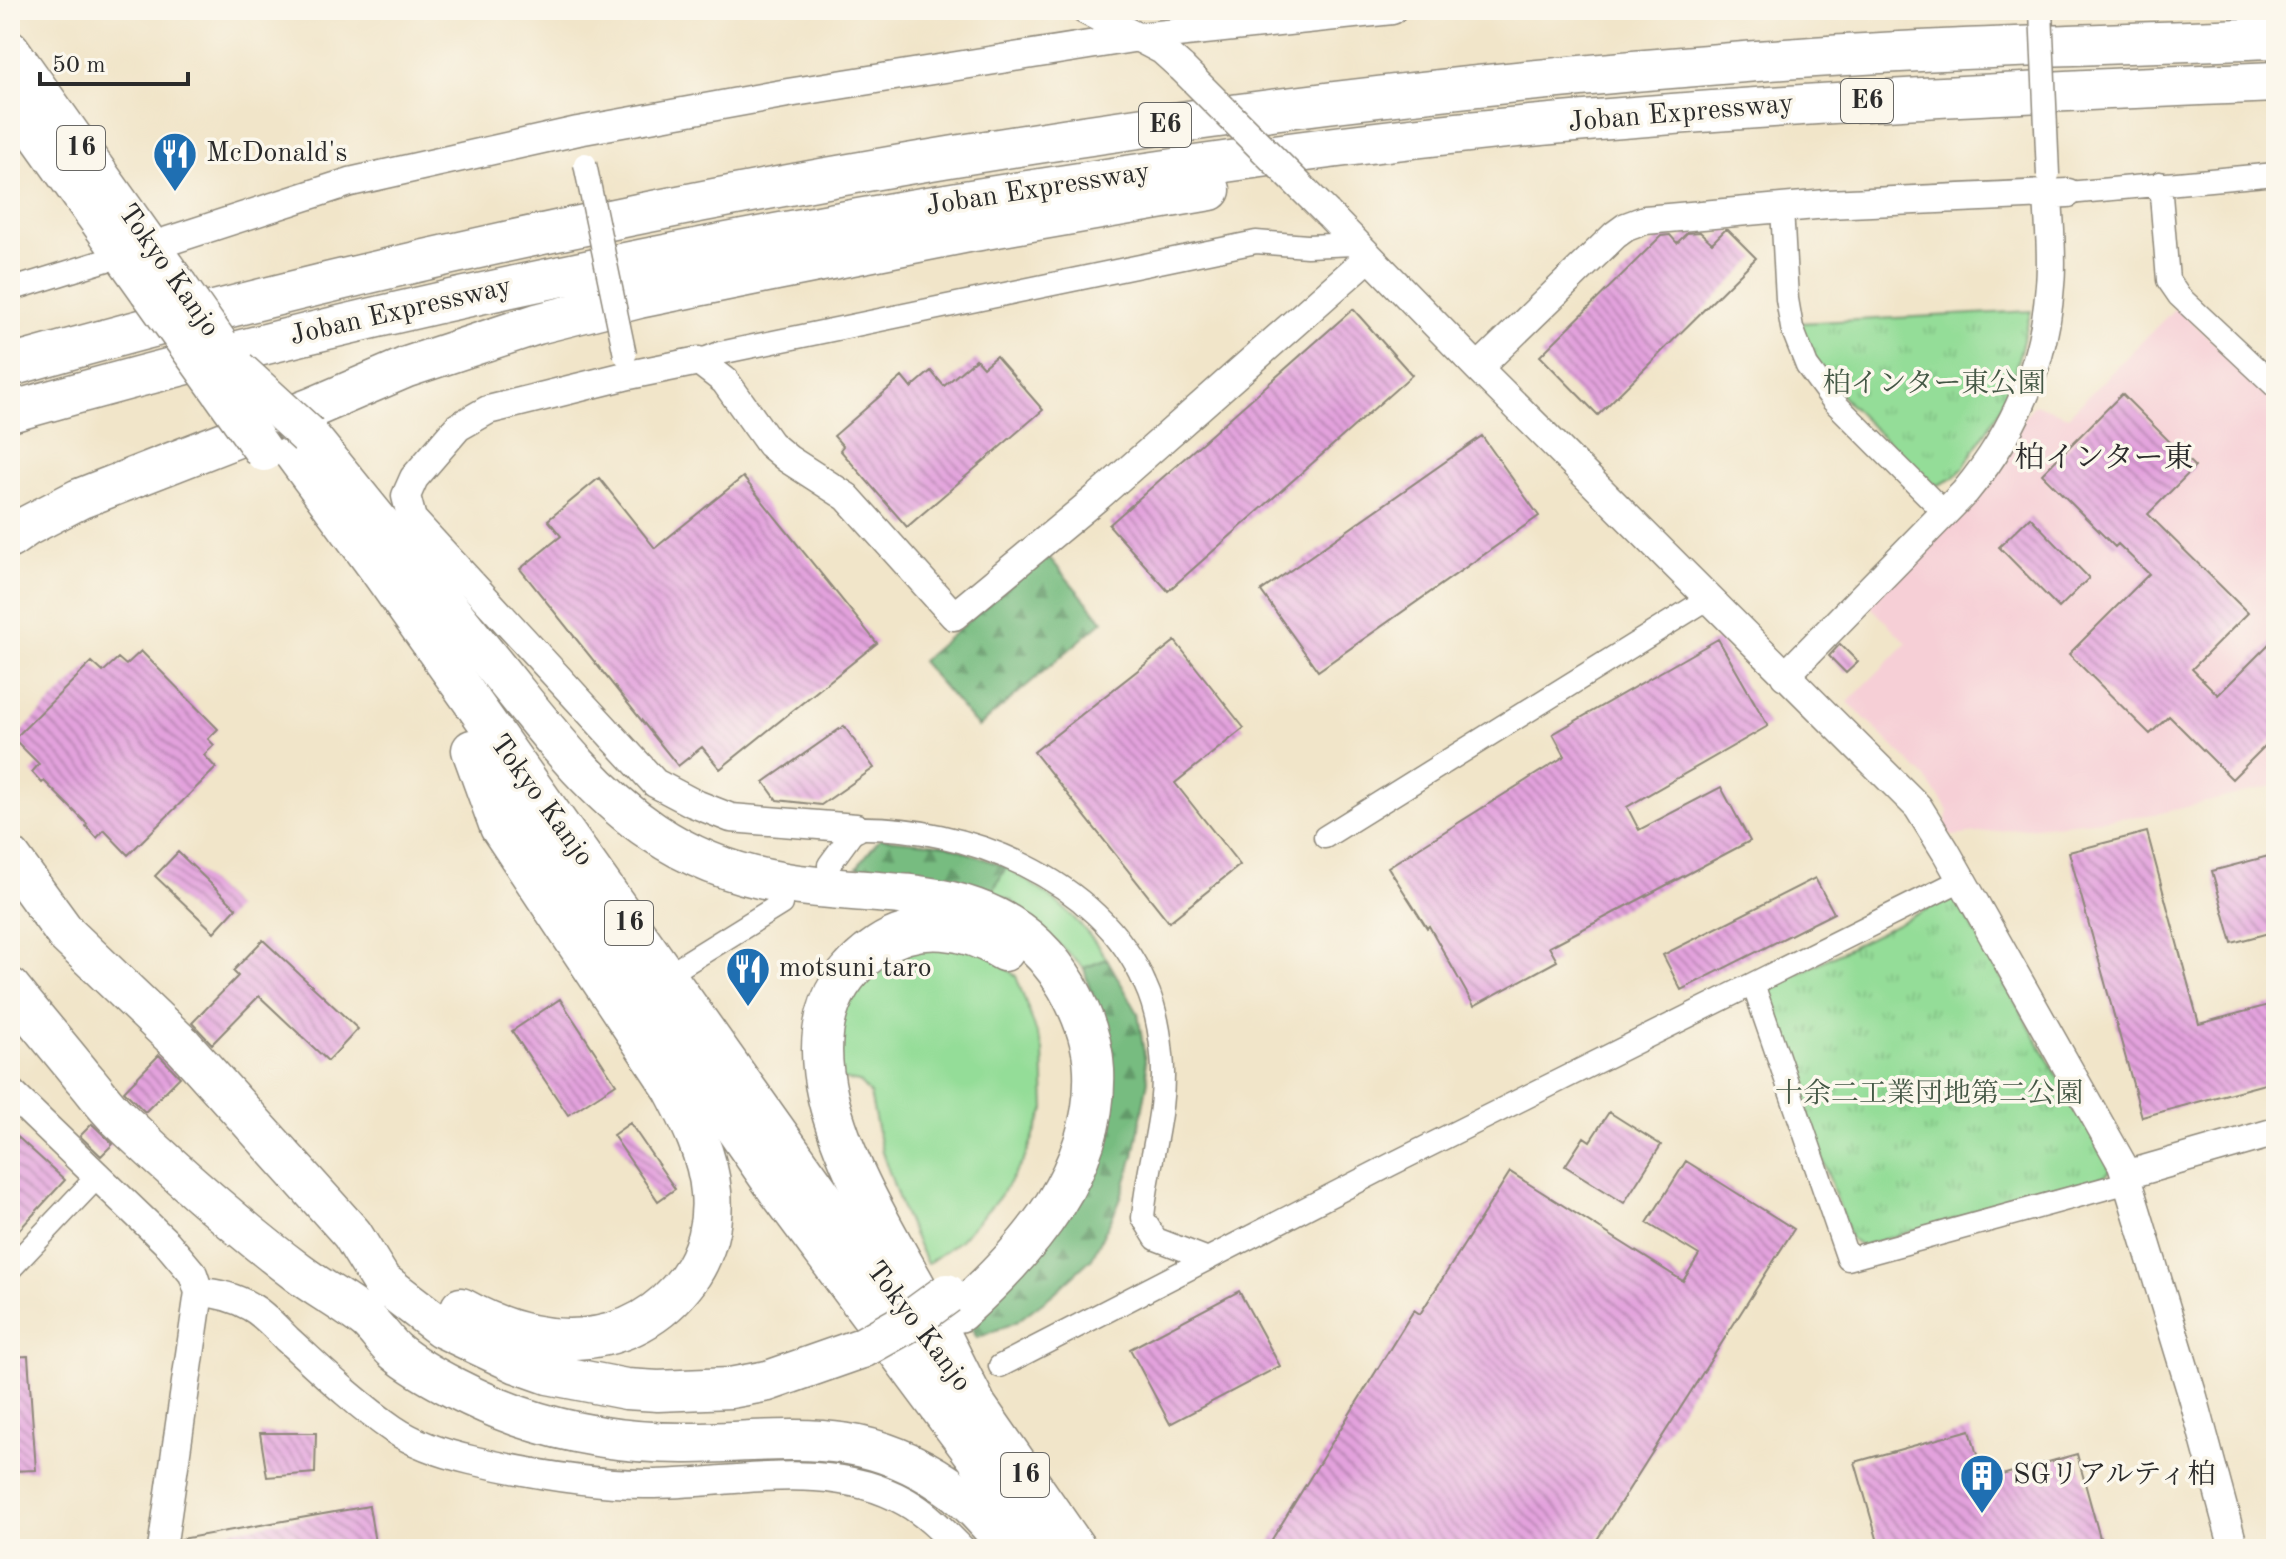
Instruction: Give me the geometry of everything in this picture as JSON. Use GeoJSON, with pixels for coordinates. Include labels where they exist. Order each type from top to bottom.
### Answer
{"type":"FeatureCollection","features":[{"type":"Feature","properties":{"kind":"highway","name":"Joban Expressway"},"geometry":{"type":"LineString","coordinates":[[10,364],[298,290],[577,227],[739,194],[1204,119],[1461,88],[1756,61],[1960,49],[2276,38]]}},
{"type":"Feature","properties":{"kind":"highway","name":"Tokyo Kanjo"},"geometry":{"type":"LineString","coordinates":[[10,49],[137,251],[286,444],[652,984],[779,1193],[1044,1549]]}},
{"type":"Feature","properties":{"kind":"highway","name":"Joban Expressway"},"geometry":{"type":"LineString","coordinates":[[10,412],[310,332],[539,279],[740,239],[1214,162],[1459,133],[1737,109],[2276,82]]}},
{"type":"Feature","properties":{"kind":"highway","name":"Tokyo Kanjo"},"geometry":{"type":"LineString","coordinates":[[10,96],[137,251]]}},
{"type":"Feature","properties":{"kind":"highway"},"geometry":{"type":"LineString","coordinates":[[10,538],[79,499],[407,367],[537,324],[639,298],[974,231],[1231,187],[1459,133]]}},
{"type":"Feature","properties":{"kind":"highway","name":"Tokyo Kanjo"},"geometry":{"type":"LineString","coordinates":[[163,288],[237,370]]}},
{"type":"Feature","properties":{"kind":"highway"},"geometry":{"type":"LineString","coordinates":[[237,370],[286,444],[572,760],[631,817],[680,850],[719,867],[788,884],[925,895],[992,915],[1016,929],[1056,968],[1081,1015],[1094,1065],[1094,1091],[1086,1139],[1066,1185],[1046,1218],[1014,1259],[953,1303],[910,1321],[868,1356],[788,1397],[749,1405],[663,1412],[617,1409],[527,1389],[481,1371],[412,1335],[368,1321]]}},
{"type":"Feature","properties":{"kind":"highway","name":"Tokyo Kanjo"},"geometry":{"type":"LineString","coordinates":[[286,444],[472,750],[974,1401],[1077,1549]]}},
{"type":"Feature","properties":{"kind":"highway"},"geometry":{"type":"LineString","coordinates":[[352,1234],[489,1323],[547,1338],[605,1336],[633,1327],[657,1311],[685,1282],[705,1247],[711,1218],[711,1191],[706,1163],[694,1128],[673,1088],[500,827],[472,750]]}},
{"type":"Feature","properties":{"kind":"highway"},"geometry":{"type":"LineString","coordinates":[[10,857],[66,934],[183,1046],[352,1234],[381,1281],[441,1327],[517,1363],[582,1382],[626,1389],[730,1388],[868,1356]]}},
{"type":"Feature","properties":{"kind":"highway"},"geometry":{"type":"LineString","coordinates":[[10,900],[66,934]]}},
{"type":"Feature","properties":{"kind":"highway"},"geometry":{"type":"LineString","coordinates":[[953,1303],[978,1266],[1028,1207],[1046,1178],[1064,1135],[1073,1095],[1073,1069],[1069,1044],[1048,995],[1013,957],[988,941],[940,928],[916,931],[886,941],[866,954],[849,972],[836,991],[826,1016],[822,1042],[825,1086],[837,1132],[882,1228],[920,1294],[974,1401]]}},
{"type":"Feature","properties":{"kind":"highway"},"geometry":{"type":"LineString","coordinates":[[10,988],[116,1116],[253,1237],[299,1274],[368,1321],[395,1351],[428,1372],[516,1416],[598,1437],[641,1442],[836,1441],[896,1457],[948,1486],[976,1510],[1011,1549]]}},
{"type":"Feature","properties":{"kind":"street"},"geometry":{"type":"LineString","coordinates":[[1058,50],[1065,38],[1068,20],[1065,10]]}},
{"type":"Feature","properties":{"kind":"street"},"geometry":{"type":"LineString","coordinates":[[1085,10],[1162,50],[1182,68],[1918,807],[2127,1178],[2193,1397],[2234,1549]]}},
{"type":"Feature","properties":{"kind":"street"},"geometry":{"type":"LineString","coordinates":[[10,290],[350,182],[578,131],[788,93],[1139,37],[1392,10]]}},
{"type":"Feature","properties":{"kind":"street"},"geometry":{"type":"LineString","coordinates":[[1785,676],[1982,472],[2024,400],[2035,367],[2051,285],[2055,187],[2041,10]]}},
{"type":"Feature","properties":{"kind":"street"},"geometry":{"type":"LineString","coordinates":[[578,131],[627,365]]}},
{"type":"Feature","properties":{"kind":"street"},"geometry":{"type":"LineString","coordinates":[[1478,368],[1626,227],[1645,220],[2055,187],[2276,174]]}},
{"type":"Feature","properties":{"kind":"street"},"geometry":{"type":"LineString","coordinates":[[2160,183],[2168,280],[2179,296],[2276,387]]}},
{"type":"Feature","properties":{"kind":"street"},"geometry":{"type":"LineString","coordinates":[[1782,208],[1787,299],[1792,328],[1807,366],[1833,401],[1945,513]]}},
{"type":"Feature","properties":{"kind":"street"},"geometry":{"type":"LineString","coordinates":[[1208,1259],[1156,1239],[1143,1218],[1163,1094],[1163,1056],[1145,984],[1129,956],[1083,903],[1048,877],[1013,859],[929,833],[890,827],[856,828],[731,818],[655,783],[412,519],[406,496],[414,478],[458,427],[488,410],[627,365],[699,361],[720,353],[1256,242],[1362,251]]}},
{"type":"Feature","properties":{"kind":"street"},"geometry":{"type":"LineString","coordinates":[[699,361],[725,381],[770,444],[847,497],[954,616],[1051,538],[1362,251]]}},
{"type":"Feature","properties":{"kind":"street"},"geometry":{"type":"LineString","coordinates":[[1325,837],[1709,598]]}},
{"type":"Feature","properties":{"kind":"street"},"geometry":{"type":"LineString","coordinates":[[829,865],[856,828]]}},
{"type":"Feature","properties":{"kind":"street"},"geometry":{"type":"LineString","coordinates":[[1000,1366],[1961,880]]}},
{"type":"Feature","properties":{"kind":"street"},"geometry":{"type":"LineString","coordinates":[[652,984],[781,904]]}},
{"type":"Feature","properties":{"kind":"street"},"geometry":{"type":"LineString","coordinates":[[1753,984],[1848,1259],[2276,1132]]}},
{"type":"Feature","properties":{"kind":"street"},"geometry":{"type":"LineString","coordinates":[[10,1092],[167,1243],[193,1274],[199,1292],[162,1549]]}},
{"type":"Feature","properties":{"kind":"street"},"geometry":{"type":"LineString","coordinates":[[10,1269],[98,1176]]}},
{"type":"Feature","properties":{"kind":"street"},"geometry":{"type":"LineString","coordinates":[[199,1292],[219,1293],[253,1307],[343,1389],[393,1429],[415,1442],[470,1460],[589,1481],[657,1484],[781,1475],[833,1478],[890,1494],[908,1503],[932,1520],[961,1549]]}},
{"type":"Feature","properties":{"kind":"shaded area"},"geometry":{"type":"Polygon","coordinates":[[[2176,307],[2276,400],[2276,785],[2157,814],[1951,836],[1945,826],[1949,811],[1925,777],[1848,702],[1907,643],[1868,604],[2035,404],[2068,416],[2176,307]]]}},
{"type":"Feature","properties":{"kind":"green space","name":"柏インター東公園"},"geometry":{"type":"Polygon","coordinates":[[[2031,311],[2012,381],[2000,409],[1963,468],[1954,478],[1936,486],[1837,391],[1814,358],[1799,323],[2031,311]]]}},
{"type":"Feature","properties":{"kind":"green space"},"geometry":{"type":"Polygon","coordinates":[[[1047,555],[1103,621],[978,727],[921,661],[1047,555]]]}},
{"type":"Feature","properties":{"kind":"green space"},"geometry":{"type":"Polygon","coordinates":[[[880,838],[948,845],[1006,867],[992,892],[960,883],[857,867],[880,838]]]}},
{"type":"Feature","properties":{"kind":"green space"},"geometry":{"type":"Polygon","coordinates":[[[1006,867],[1062,907],[1107,959],[1084,968],[1012,901],[992,892],[1006,867]]]}},
{"type":"Feature","properties":{"kind":"green space","name":"十余二工業団地第二公園"},"geometry":{"type":"Polygon","coordinates":[[[1949,898],[1957,900],[2111,1170],[2105,1176],[1861,1246],[1851,1240],[1766,997],[1769,988],[1949,898]]]}},
{"type":"Feature","properties":{"kind":"green space"},"geometry":{"type":"Polygon","coordinates":[[[898,948],[979,948],[1016,976],[1043,1050],[1045,1109],[1024,1160],[998,1199],[959,1241],[927,1264],[904,1214],[882,1152],[870,1094],[859,1082],[835,1078],[844,1000],[898,948]]]}},
{"type":"Feature","properties":{"kind":"green space"},"geometry":{"type":"Polygon","coordinates":[[[1107,959],[1138,1013],[1148,1080],[1134,1156],[1119,1203],[1092,1258],[1053,1294],[1016,1322],[977,1338],[969,1325],[1094,1164],[1096,1014],[1084,968],[1107,959]]]}},
{"type":"Feature","properties":{"kind":"building"},"geometry":{"type":"Polygon","coordinates":[[[1725,230],[1756,258],[1598,415],[1540,356],[1661,236],[1670,235],[1677,243],[1687,233],[1700,232],[1712,243],[1725,230]]]}},
{"type":"Feature","properties":{"kind":"building"},"geometry":{"type":"Polygon","coordinates":[[[1353,309],[1412,375],[1168,591],[1109,525],[1353,309]]]}},
{"type":"Feature","properties":{"kind":"building"},"geometry":{"type":"Polygon","coordinates":[[[996,356],[1043,410],[907,527],[840,450],[843,446],[834,436],[902,377],[911,388],[931,371],[944,386],[976,359],[983,367],[996,356]]]}},
{"type":"Feature","properties":{"kind":"building"},"geometry":{"type":"Polygon","coordinates":[[[2122,394],[2195,467],[2148,514],[2248,613],[2192,669],[2218,695],[2276,637],[2276,735],[2232,779],[2169,716],[2150,734],[2069,654],[2149,574],[2118,544],[2115,547],[2042,474],[2122,394]]]}},
{"type":"Feature","properties":{"kind":"building"},"geometry":{"type":"Polygon","coordinates":[[[1482,436],[1539,516],[1318,671],[1261,591],[1482,436]]]}},
{"type":"Feature","properties":{"kind":"building"},"geometry":{"type":"Polygon","coordinates":[[[743,477],[877,643],[720,769],[702,747],[678,766],[520,569],[561,536],[548,520],[599,478],[655,548],[743,477]]]}},
{"type":"Feature","properties":{"kind":"building"},"geometry":{"type":"Polygon","coordinates":[[[2030,517],[2089,578],[2059,608],[1999,547],[2030,517]]]}},
{"type":"Feature","properties":{"kind":"building"},"geometry":{"type":"Polygon","coordinates":[[[1718,639],[1768,726],[1627,807],[1639,830],[1721,787],[1750,841],[1549,947],[1557,961],[1474,1006],[1429,926],[1427,928],[1388,867],[1565,756],[1553,734],[1718,639]]]}},
{"type":"Feature","properties":{"kind":"building"},"geometry":{"type":"Polygon","coordinates":[[[1175,641],[1244,728],[1175,783],[1240,865],[1169,922],[1034,752],[1175,641]]]}},
{"type":"Feature","properties":{"kind":"building"},"geometry":{"type":"Polygon","coordinates":[[[1840,644],[1858,662],[1846,673],[1829,656],[1840,644]]]}},
{"type":"Feature","properties":{"kind":"building"},"geometry":{"type":"Polygon","coordinates":[[[141,651],[218,729],[208,739],[214,745],[204,755],[216,768],[128,855],[104,830],[97,838],[44,781],[42,783],[32,772],[39,764],[14,739],[92,662],[103,672],[118,658],[126,665],[141,651]]]}},
{"type":"Feature","properties":{"kind":"building"},"geometry":{"type":"Polygon","coordinates":[[[844,726],[874,768],[821,805],[777,800],[764,782],[844,726]]]}},
{"type":"Feature","properties":{"kind":"building"},"geometry":{"type":"Polygon","coordinates":[[[2147,832],[2199,1024],[2276,1003],[2276,1081],[2142,1117],[2069,852],[2147,832]]]}},
{"type":"Feature","properties":{"kind":"building"},"geometry":{"type":"Polygon","coordinates":[[[178,852],[236,908],[214,932],[155,876],[178,852]]]}},
{"type":"Feature","properties":{"kind":"building"},"geometry":{"type":"Polygon","coordinates":[[[2276,854],[2276,931],[2232,943],[2212,871],[2276,854]]]}},
{"type":"Feature","properties":{"kind":"building"},"geometry":{"type":"Polygon","coordinates":[[[1815,878],[1834,913],[1681,990],[1663,955],[1815,878]]]}},
{"type":"Feature","properties":{"kind":"building"},"geometry":{"type":"Polygon","coordinates":[[[263,940],[358,1029],[328,1061],[259,996],[212,1044],[192,1023],[238,976],[233,971],[263,940]]]}},
{"type":"Feature","properties":{"kind":"building"},"geometry":{"type":"Polygon","coordinates":[[[560,999],[616,1084],[568,1115],[512,1031],[560,999]]]}},
{"type":"Feature","properties":{"kind":"building"},"geometry":{"type":"Polygon","coordinates":[[[159,1055],[180,1077],[145,1112],[124,1091],[159,1055]]]}},
{"type":"Feature","properties":{"kind":"building"},"geometry":{"type":"Polygon","coordinates":[[[1609,1112],[1661,1145],[1624,1203],[1565,1166],[1584,1137],[1590,1141],[1609,1112]]]}},
{"type":"Feature","properties":{"kind":"building"},"geometry":{"type":"Polygon","coordinates":[[[630,1123],[675,1189],[658,1201],[613,1135],[630,1123]]]}},
{"type":"Feature","properties":{"kind":"building"},"geometry":{"type":"Polygon","coordinates":[[[92,1124],[113,1144],[101,1156],[80,1136],[92,1124]]]}},
{"type":"Feature","properties":{"kind":"building"},"geometry":{"type":"Polygon","coordinates":[[[10,1130],[65,1180],[10,1240],[10,1130]]]}},
{"type":"Feature","properties":{"kind":"building"},"geometry":{"type":"Polygon","coordinates":[[[1686,1161],[1794,1229],[1591,1549],[1266,1549],[1414,1310],[1420,1314],[1510,1172],[1683,1281],[1699,1255],[1647,1223],[1686,1161]]]}},
{"type":"Feature","properties":{"kind":"building"},"geometry":{"type":"Polygon","coordinates":[[[1239,1291],[1280,1366],[1170,1424],[1130,1349],[1239,1291]]]}},
{"type":"Feature","properties":{"kind":"building"},"geometry":{"type":"Polygon","coordinates":[[[28,1356],[36,1470],[10,1471],[10,1357],[28,1356]]]}},
{"type":"Feature","properties":{"kind":"building","name":"SGリアルティ柏"},"geometry":{"type":"Polygon","coordinates":[[[1970,1430],[1984,1480],[2077,1454],[2103,1549],[1880,1549],[1855,1462],[1970,1430]]]}},
{"type":"Feature","properties":{"kind":"building"},"geometry":{"type":"Polygon","coordinates":[[[260,1433],[316,1433],[315,1473],[267,1477],[260,1433]]]}},
{"type":"Feature","properties":{"kind":"building"},"geometry":{"type":"Polygon","coordinates":[[[369,1506],[376,1549],[179,1549],[181,1539],[369,1506]]]}},
{"type":"Feature","properties":{"kind":"place","name":"McDonald's"},"geometry":{"type":"Point","coordinates":[175,193]}},
{"type":"Feature","properties":{"kind":"place","name":"motsuni taro"},"geometry":{"type":"Point","coordinates":[748,1008]}},
{"type":"Feature","properties":{"kind":"place","name":"SGリアルティ柏"},"geometry":{"type":"Point","coordinates":[1982,1515]}},
{"type":"Feature","properties":{"kind":"district","name":"柏インター東"},"geometry":{"type":"Point","coordinates":[2104,459]}}]}
